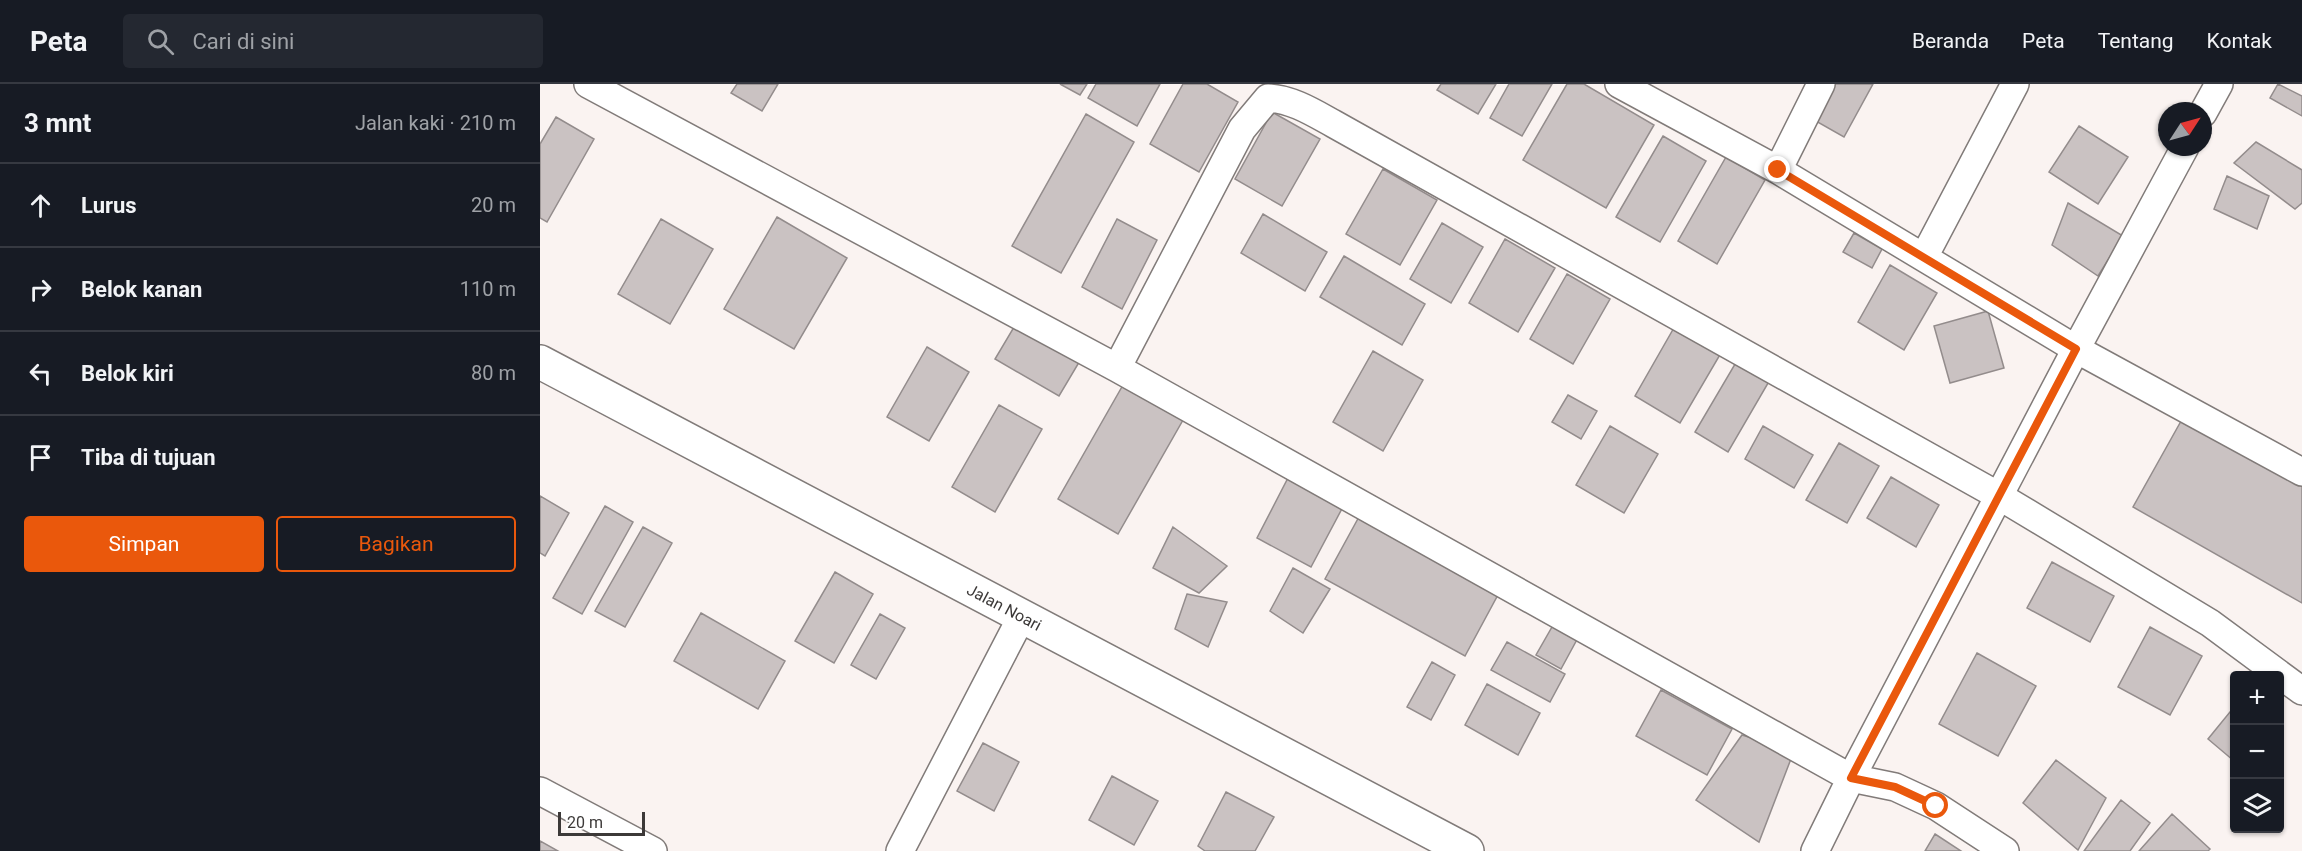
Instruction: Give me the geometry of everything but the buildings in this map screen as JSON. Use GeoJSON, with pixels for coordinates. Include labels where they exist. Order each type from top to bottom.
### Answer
{"type":"FeatureCollection","features":[{"type":"Feature","properties":{"kind":"street"},"geometry":{"type":"LineString","coordinates":[[588,84],[1117,368],[1851,778],[1895,787],[1936,806],[2005,851]]}},
{"type":"Feature","properties":{"kind":"street"},"geometry":{"type":"LineString","coordinates":[[1619,84],[1778,170],[2076,349],[2302,472]]}},
{"type":"Feature","properties":{"kind":"street"},"geometry":{"type":"LineString","coordinates":[[1778,170],[1821,84]]}},
{"type":"Feature","properties":{"kind":"street"},"geometry":{"type":"LineString","coordinates":[[1924,257],[2015,84]]}},
{"type":"Feature","properties":{"kind":"street"},"geometry":{"type":"LineString","coordinates":[[2209,102],[2219,84]]}},
{"type":"Feature","properties":{"kind":"street"},"geometry":{"type":"LineString","coordinates":[[1117,368],[1242,129],[1268,98],[1277,98],[1300,106],[1345,130],[1999,496],[2210,623],[2302,691]]}},
{"type":"Feature","properties":{"kind":"street"},"geometry":{"type":"LineString","coordinates":[[1815,851],[2076,349],[2180,156]]}},
{"type":"Feature","properties":{"kind":"street","name":"Jalan Noari"},"geometry":{"type":"LineString","coordinates":[[540,362],[1467,851]]}},
{"type":"Feature","properties":{"kind":"street"},"geometry":{"type":"LineString","coordinates":[[900,851],[1022,616]]}},
{"type":"Feature","properties":{"kind":"street"},"geometry":{"type":"LineString","coordinates":[[540,791],[653,851]]}},
{"type":"Feature","properties":{"kind":"route"},"geometry":{"type":"LineString","coordinates":[[1778,170],[2076,349],[1851,778],[1895,787],[1936,806]]}}]}
